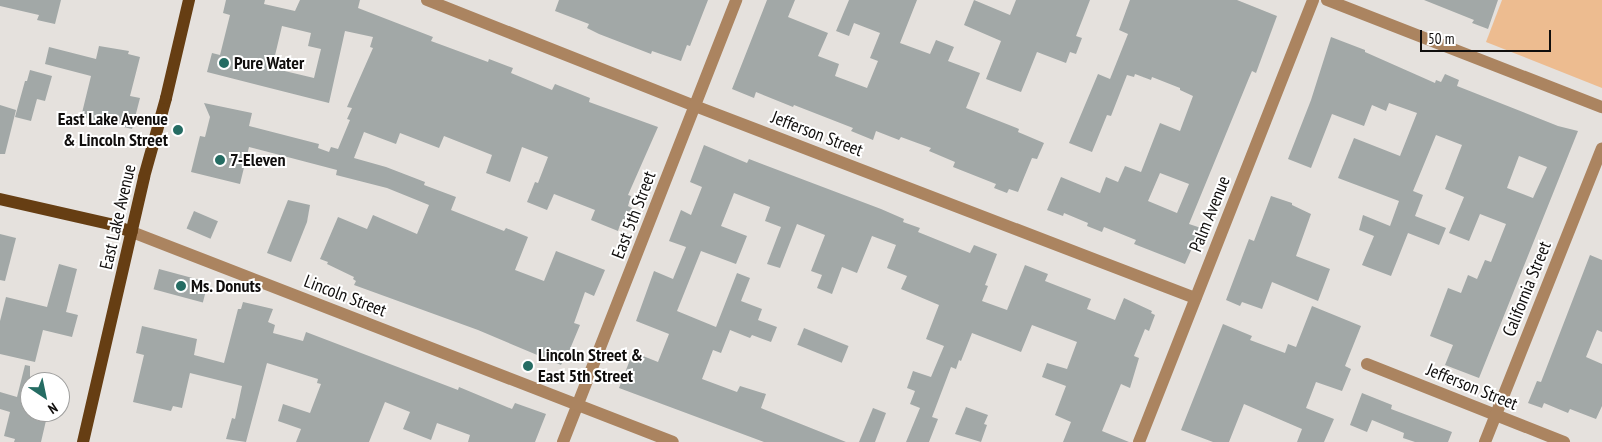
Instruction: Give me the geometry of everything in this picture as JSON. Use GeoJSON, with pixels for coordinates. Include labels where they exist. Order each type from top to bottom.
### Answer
{"type":"FeatureCollection","features":[{"type":"Feature","properties":{"kind":"main road","name":"East Lake Avenue"},"geometry":{"type":"LineString","coordinates":[[83,442],[189,0]]}},
{"type":"Feature","properties":{"kind":"main road","name":"Lincoln Street"},"geometry":{"type":"LineString","coordinates":[[0,198],[110,224],[132,232]]}},
{"type":"Feature","properties":{"kind":"street","name":"Jefferson Street"},"geometry":{"type":"LineString","coordinates":[[427,0],[695,106],[1195,298]]}},
{"type":"Feature","properties":{"kind":"street","name":"East 5th Street"},"geometry":{"type":"LineString","coordinates":[[563,442],[736,0]]}},
{"type":"Feature","properties":{"kind":"street","name":"Palm Avenue"},"geometry":{"type":"LineString","coordinates":[[1139,442],[1313,0]]}},
{"type":"Feature","properties":{"kind":"street"},"geometry":{"type":"LineString","coordinates":[[1327,0],[1602,107]]}},
{"type":"Feature","properties":{"kind":"street","name":"California Street"},"geometry":{"type":"LineString","coordinates":[[1485,442],[1602,148]]}},
{"type":"Feature","properties":{"kind":"street","name":"Lincoln Street"},"geometry":{"type":"LineString","coordinates":[[132,232],[673,442]]}},
{"type":"Feature","properties":{"kind":"street","name":"Jefferson Street"},"geometry":{"type":"LineString","coordinates":[[1367,364],[1564,442]]}},
{"type":"Feature","properties":{"kind":"shaded area"},"geometry":{"type":"Polygon","coordinates":[[[1502,0],[1602,0],[1602,88],[1486,42],[1502,0]]]}},
{"type":"Feature","properties":{"kind":"building"},"geometry":{"type":"Polygon","coordinates":[[[0,0],[61,0],[55,24],[37,20],[39,15],[0,6],[0,0]]]}},
{"type":"Feature","properties":{"kind":"building"},"geometry":{"type":"Polygon","coordinates":[[[226,0],[265,0],[264,4],[295,11],[300,0],[360,0],[358,8],[433,37],[431,41],[488,62],[489,59],[513,68],[511,73],[552,90],[555,84],[590,98],[589,102],[658,127],[628,195],[631,196],[628,206],[632,208],[626,224],[621,222],[618,231],[591,220],[595,210],[554,194],[547,210],[527,202],[535,182],[538,183],[548,157],[522,147],[510,182],[486,173],[492,155],[444,136],[439,148],[400,133],[396,144],[364,132],[354,158],[386,167],[425,182],[424,185],[456,197],[451,210],[504,231],[506,228],[528,237],[515,270],[544,281],[556,251],[605,270],[594,296],[585,292],[574,323],[580,325],[565,361],[561,365],[478,330],[354,285],[356,281],[353,279],[354,277],[320,259],[338,217],[367,229],[373,215],[417,234],[429,205],[387,188],[336,175],[337,170],[249,147],[240,184],[191,172],[200,136],[205,137],[210,117],[204,103],[252,113],[249,126],[319,144],[318,148],[329,152],[331,147],[338,149],[350,120],[347,119],[352,108],[347,107],[373,48],[370,47],[373,37],[345,31],[329,103],[207,72],[212,53],[220,55],[230,15],[223,13],[226,0]],[[282,26],[272,68],[314,78],[321,49],[308,46],[311,33],[282,26]]]}},
{"type":"Feature","properties":{"kind":"building"},"geometry":{"type":"Polygon","coordinates":[[[559,0],[708,0],[690,46],[687,45],[681,61],[652,51],[651,54],[587,28],[589,24],[555,11],[559,0]]]}},
{"type":"Feature","properties":{"kind":"building"},"geometry":{"type":"Polygon","coordinates":[[[767,0],[795,0],[788,17],[828,33],[818,56],[839,64],[835,76],[867,88],[878,61],[870,58],[880,33],[854,23],[849,36],[836,31],[849,0],[917,0],[900,43],[930,54],[936,40],[954,47],[948,61],[980,73],[966,108],[1019,129],[1018,132],[1044,143],[1037,159],[1032,158],[1018,192],[1009,189],[1007,193],[994,188],[996,184],[953,167],[955,162],[929,151],[931,148],[901,137],[899,140],[876,131],[873,140],[851,131],[853,128],[794,105],[793,107],[756,92],[754,98],[732,89],[767,0]]]}},
{"type":"Feature","properties":{"kind":"building"},"geometry":{"type":"Polygon","coordinates":[[[974,0],[1010,15],[1016,0],[1090,0],[1076,36],[1082,38],[1076,54],[1070,52],[1066,63],[1037,52],[1021,92],[986,79],[1001,41],[964,25],[974,0]]]}},
{"type":"Feature","properties":{"kind":"building"},"geometry":{"type":"Polygon","coordinates":[[[1130,0],[1237,0],[1277,16],[1256,73],[1252,71],[1189,224],[1201,228],[1185,264],[1134,244],[1136,240],[1104,227],[1102,232],[1087,226],[1088,223],[1064,213],[1063,216],[1047,210],[1061,177],[1100,193],[1106,177],[1118,182],[1125,166],[1141,172],[1160,123],[1180,131],[1193,96],[1180,90],[1180,88],[1152,77],[1151,80],[1135,74],[1134,77],[1127,75],[1111,116],[1107,115],[1092,152],[1069,143],[1098,74],[1110,79],[1128,34],[1119,30],[1130,0]],[[1160,173],[1148,201],[1177,213],[1189,184],[1160,173]]]}},
{"type":"Feature","properties":{"kind":"building"},"geometry":{"type":"Polygon","coordinates":[[[1424,0],[1498,0],[1488,29],[1472,23],[1474,20],[1424,0]]]}},
{"type":"Feature","properties":{"kind":"building"},"geometry":{"type":"Polygon","coordinates":[[[1331,37],[1365,50],[1365,52],[1435,83],[1436,80],[1441,82],[1445,74],[1459,80],[1457,86],[1558,126],[1578,131],[1479,378],[1445,365],[1453,345],[1430,336],[1448,288],[1461,293],[1468,275],[1477,279],[1485,260],[1491,262],[1506,224],[1480,214],[1469,241],[1449,233],[1464,197],[1445,189],[1462,145],[1436,135],[1413,191],[1423,195],[1415,216],[1446,228],[1439,245],[1408,233],[1391,276],[1362,265],[1374,236],[1359,230],[1363,215],[1390,226],[1399,201],[1338,178],[1354,138],[1400,156],[1417,113],[1389,103],[1386,111],[1372,105],[1364,126],[1332,114],[1311,168],[1288,159],[1311,100],[1331,37]],[[1519,156],[1507,188],[1533,198],[1547,167],[1519,156]]]}},
{"type":"Feature","properties":{"kind":"building"},"geometry":{"type":"Polygon","coordinates":[[[99,46],[129,51],[128,54],[140,57],[130,96],[140,98],[132,129],[81,117],[91,76],[45,64],[49,47],[96,59],[99,46]]]}},
{"type":"Feature","properties":{"kind":"building"},"geometry":{"type":"Polygon","coordinates":[[[30,70],[52,76],[45,101],[37,99],[31,121],[15,117],[30,70]]]}},
{"type":"Feature","properties":{"kind":"building"},"geometry":{"type":"Polygon","coordinates":[[[0,105],[16,110],[5,154],[0,154],[0,105]]]}},
{"type":"Feature","properties":{"kind":"building"},"geometry":{"type":"Polygon","coordinates":[[[704,145],[747,163],[749,159],[881,209],[904,219],[903,222],[920,228],[918,232],[970,253],[974,245],[997,254],[985,285],[988,286],[982,301],[1007,310],[1025,265],[1048,274],[1045,281],[1091,299],[1087,309],[1115,320],[1124,298],[1152,311],[1151,313],[1155,315],[1149,331],[1145,329],[1134,356],[1139,358],[1130,388],[1121,384],[1102,431],[1129,442],[1063,442],[1071,422],[1055,415],[1066,386],[1042,377],[1047,363],[1067,369],[1077,342],[1032,325],[1021,352],[972,333],[961,361],[959,360],[956,369],[951,367],[932,417],[938,419],[929,442],[906,442],[920,408],[910,404],[915,391],[907,388],[913,371],[931,377],[944,346],[926,339],[939,305],[901,289],[907,276],[887,268],[896,245],[872,236],[857,273],[842,267],[832,294],[817,288],[822,275],[811,271],[825,235],[797,224],[780,268],[767,264],[781,227],[765,221],[770,207],[734,193],[721,226],[747,236],[736,264],[701,251],[677,311],[716,327],[737,273],[750,278],[741,301],[762,309],[758,320],[777,327],[771,342],[752,335],[750,338],[730,330],[721,353],[713,350],[702,379],[737,392],[740,386],[766,394],[761,408],[846,442],[764,442],[619,388],[633,352],[658,362],[669,334],[636,321],[654,271],[673,279],[686,247],[669,241],[681,210],[691,215],[702,187],[690,182],[704,145]]]}},
{"type":"Feature","properties":{"kind":"building"},"geometry":{"type":"Polygon","coordinates":[[[1271,196],[1292,203],[1292,205],[1311,214],[1296,256],[1330,269],[1318,301],[1272,282],[1262,309],[1242,302],[1240,306],[1226,300],[1249,239],[1254,241],[1271,196]]]}},
{"type":"Feature","properties":{"kind":"building"},"geometry":{"type":"Polygon","coordinates":[[[288,200],[310,205],[307,222],[291,262],[267,253],[288,200]]]}},
{"type":"Feature","properties":{"kind":"building","name":"7-Eleven"},"geometry":{"type":"Polygon","coordinates":[[[194,211],[218,221],[211,239],[187,228],[194,211]]]}},
{"type":"Feature","properties":{"kind":"building"},"geometry":{"type":"Polygon","coordinates":[[[0,234],[16,238],[5,281],[0,280],[0,234]]]}},
{"type":"Feature","properties":{"kind":"building"},"geometry":{"type":"Polygon","coordinates":[[[1590,255],[1602,260],[1602,332],[1597,330],[1586,357],[1602,364],[1602,406],[1596,419],[1570,409],[1568,413],[1544,403],[1542,408],[1528,403],[1537,381],[1541,382],[1590,255]]]}},
{"type":"Feature","properties":{"kind":"building"},"geometry":{"type":"Polygon","coordinates":[[[59,264],[77,269],[66,312],[78,315],[72,337],[43,330],[35,362],[0,354],[0,321],[6,297],[47,307],[59,264]]]}},
{"type":"Feature","properties":{"kind":"building","name":"Ms. Donuts"},"geometry":{"type":"Polygon","coordinates":[[[159,269],[208,282],[203,302],[154,289],[159,269]]]}},
{"type":"Feature","properties":{"kind":"building"},"geometry":{"type":"Polygon","coordinates":[[[243,302],[273,309],[268,322],[275,325],[273,333],[303,341],[306,332],[458,390],[459,387],[512,409],[515,403],[546,414],[535,442],[468,442],[470,435],[437,423],[431,440],[403,429],[410,412],[385,402],[369,442],[296,442],[301,429],[278,421],[283,404],[310,413],[321,384],[317,383],[318,379],[267,363],[246,442],[226,439],[232,418],[235,419],[242,386],[190,373],[182,408],[173,406],[171,411],[133,402],[144,355],[136,353],[142,326],[197,339],[194,355],[224,363],[238,309],[241,309],[243,302]]]}},
{"type":"Feature","properties":{"kind":"building"},"geometry":{"type":"Polygon","coordinates":[[[1312,306],[1361,326],[1345,366],[1351,369],[1342,391],[1316,382],[1306,408],[1334,419],[1324,442],[1297,442],[1302,429],[1244,404],[1229,442],[1213,442],[1181,430],[1223,324],[1252,336],[1250,340],[1285,353],[1288,344],[1296,347],[1312,306]]]}},
{"type":"Feature","properties":{"kind":"building"},"geometry":{"type":"Polygon","coordinates":[[[804,328],[849,346],[842,363],[797,345],[804,328]]]}},
{"type":"Feature","properties":{"kind":"building"},"geometry":{"type":"Polygon","coordinates":[[[25,365],[30,366],[30,372],[23,372],[25,365]]]}},
{"type":"Feature","properties":{"kind":"building"},"geometry":{"type":"Polygon","coordinates":[[[20,385],[20,422],[46,422],[41,442],[14,442],[15,439],[4,436],[10,412],[0,409],[0,392],[17,397],[20,385]]]}},
{"type":"Feature","properties":{"kind":"building"},"geometry":{"type":"Polygon","coordinates":[[[1362,393],[1392,405],[1391,409],[1452,432],[1448,442],[1415,442],[1403,438],[1404,433],[1372,420],[1367,432],[1350,425],[1362,393]]]}},
{"type":"Feature","properties":{"kind":"building"},"geometry":{"type":"Polygon","coordinates":[[[966,407],[988,415],[984,424],[987,425],[981,442],[955,434],[966,407]]]}},
{"type":"Feature","properties":{"kind":"building"},"geometry":{"type":"Polygon","coordinates":[[[873,408],[886,413],[875,442],[859,442],[873,408]]]}},
{"type":"Feature","properties":{"kind":"place","name":"Pure Water"},"geometry":{"type":"Point","coordinates":[224,63]}},
{"type":"Feature","properties":{"kind":"place","name":"East Lake Avenue & Lincoln Street"},"geometry":{"type":"Point","coordinates":[178,130]}},
{"type":"Feature","properties":{"kind":"place","name":"7-Eleven"},"geometry":{"type":"Point","coordinates":[220,160]}},
{"type":"Feature","properties":{"kind":"place","name":"Ms. Donuts"},"geometry":{"type":"Point","coordinates":[181,286]}},
{"type":"Feature","properties":{"kind":"place","name":"Lincoln Street & East 5th Street"},"geometry":{"type":"Point","coordinates":[528,366]}}]}
